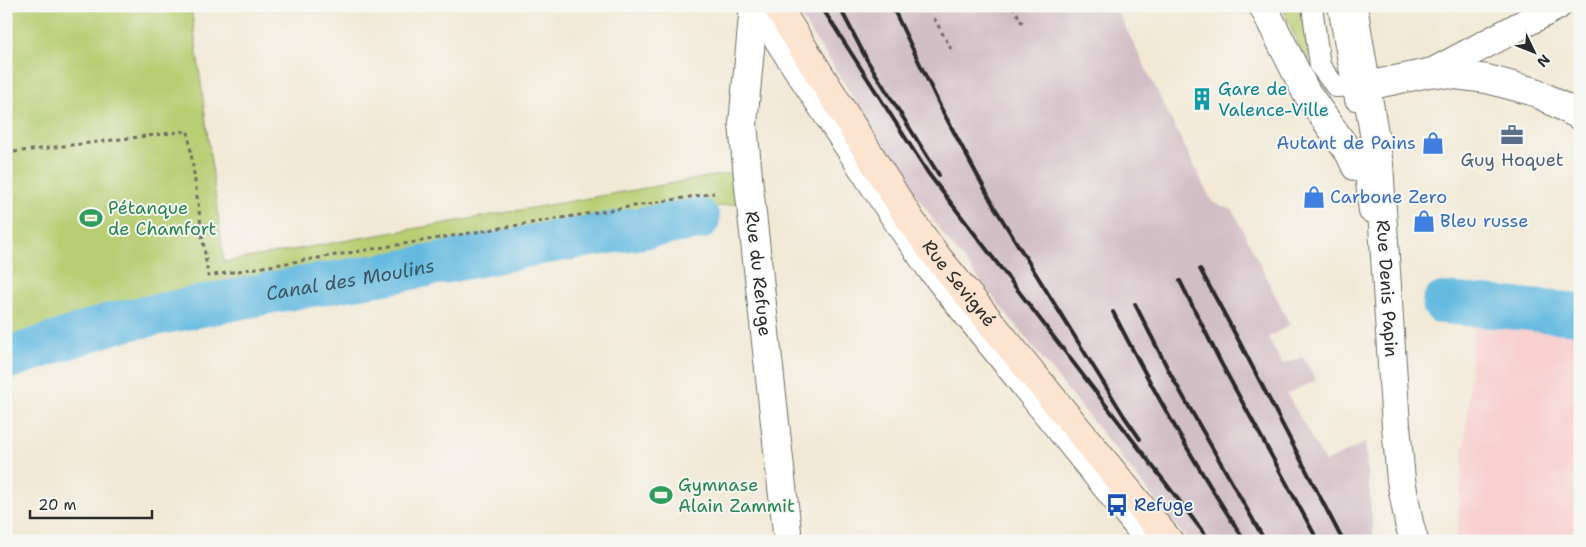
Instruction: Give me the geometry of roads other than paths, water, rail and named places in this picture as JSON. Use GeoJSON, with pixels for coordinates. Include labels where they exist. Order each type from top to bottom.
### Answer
{"type":"FeatureCollection","features":[{"type":"Feature","properties":{"kind":"street"},"geometry":{"type":"LineString","coordinates":[[1263,6],[1306,92],[1350,154],[1356,166]]}},
{"type":"Feature","properties":{"kind":"street","name":"Rue Denis Papin"},"geometry":{"type":"LineString","coordinates":[[1353,6],[1360,86],[1379,164],[1401,480],[1414,541]]}},
{"type":"Feature","properties":{"kind":"street"},"geometry":{"type":"LineString","coordinates":[[1360,86],[1433,72],[1556,6]]}},
{"type":"Feature","properties":{"kind":"street","name":"Rue du Refuge"},"geometry":{"type":"LineString","coordinates":[[760,7],[744,124],[749,188],[788,541]]}},
{"type":"Feature","properties":{"kind":"street","name":"Rue Sevigné"},"geometry":{"type":"LineString","coordinates":[[760,7],[938,258],[1169,541]]}},
{"type":"Feature","properties":{"kind":"street"},"geometry":{"type":"LineString","coordinates":[[1433,72],[1487,79],[1535,92],[1580,116]]}},
{"type":"Feature","properties":{"kind":"lane"},"geometry":{"type":"LineString","coordinates":[[1312,6],[1320,66],[1336,87],[1360,86]]}},
{"type":"Feature","properties":{"kind":"lane"},"geometry":{"type":"LineString","coordinates":[[1338,6],[1360,86],[1387,466],[1400,541]]}},
{"type":"Feature","properties":{"kind":"lane"},"geometry":{"type":"LineString","coordinates":[[760,7],[882,204],[927,270],[1144,541]]}},
{"type":"Feature","properties":{"kind":"waterway","name":"Canal des Moulins"},"geometry":{"type":"LineString","coordinates":[[6,359],[113,323],[546,243],[699,219]]}},
{"type":"Feature","properties":{"kind":"waterway","name":"Canal des Moulins"},"geometry":{"type":"LineString","coordinates":[[1443,303],[1580,314]]}},
{"type":"Feature","properties":{"kind":"railway"},"geometry":{"type":"LineString","coordinates":[[821,6],[928,173],[1210,541]]}},
{"type":"Feature","properties":{"kind":"railway"},"geometry":{"type":"LineString","coordinates":[[839,6],[867,60],[939,175]]}},
{"type":"Feature","properties":{"kind":"railway"},"geometry":{"type":"LineString","coordinates":[[892,6],[942,110],[995,208],[1140,439]]}},
{"type":"Feature","properties":{"kind":"railway"},"geometry":{"type":"LineString","coordinates":[[1200,269],[1343,541]]}},
{"type":"Feature","properties":{"kind":"railway"},"geometry":{"type":"LineString","coordinates":[[1180,281],[1221,363],[1318,541]]}},
{"type":"Feature","properties":{"kind":"railway"},"geometry":{"type":"LineString","coordinates":[[1135,304],[1171,375],[1265,541]]}},
{"type":"Feature","properties":{"kind":"railway"},"geometry":{"type":"LineString","coordinates":[[1113,312],[1176,428],[1209,485],[1245,541]]}},
{"type":"Feature","properties":{"kind":"place","name":"Gare de Valence-Ville"},"geometry":{"type":"Point","coordinates":[1202,99]}},
{"type":"Feature","properties":{"kind":"place","name":"Guy Hoquet"},"geometry":{"type":"Point","coordinates":[1512,135]}},
{"type":"Feature","properties":{"kind":"place","name":"Autant de Pains"},"geometry":{"type":"Point","coordinates":[1433,143]}},
{"type":"Feature","properties":{"kind":"place","name":"Carbone Zero"},"geometry":{"type":"Point","coordinates":[1314,197]}},
{"type":"Feature","properties":{"kind":"place","name":"Pétanque de Chamfort"},"geometry":{"type":"Point","coordinates":[91,218]}},
{"type":"Feature","properties":{"kind":"place","name":"Bleu russe"},"geometry":{"type":"Point","coordinates":[1424,221]}},
{"type":"Feature","properties":{"kind":"place","name":"Gymnase Alain Zammit"},"geometry":{"type":"Point","coordinates":[661,495]}},
{"type":"Feature","properties":{"kind":"place","name":"Refuge"},"geometry":{"type":"Point","coordinates":[1117,505]}}]}
